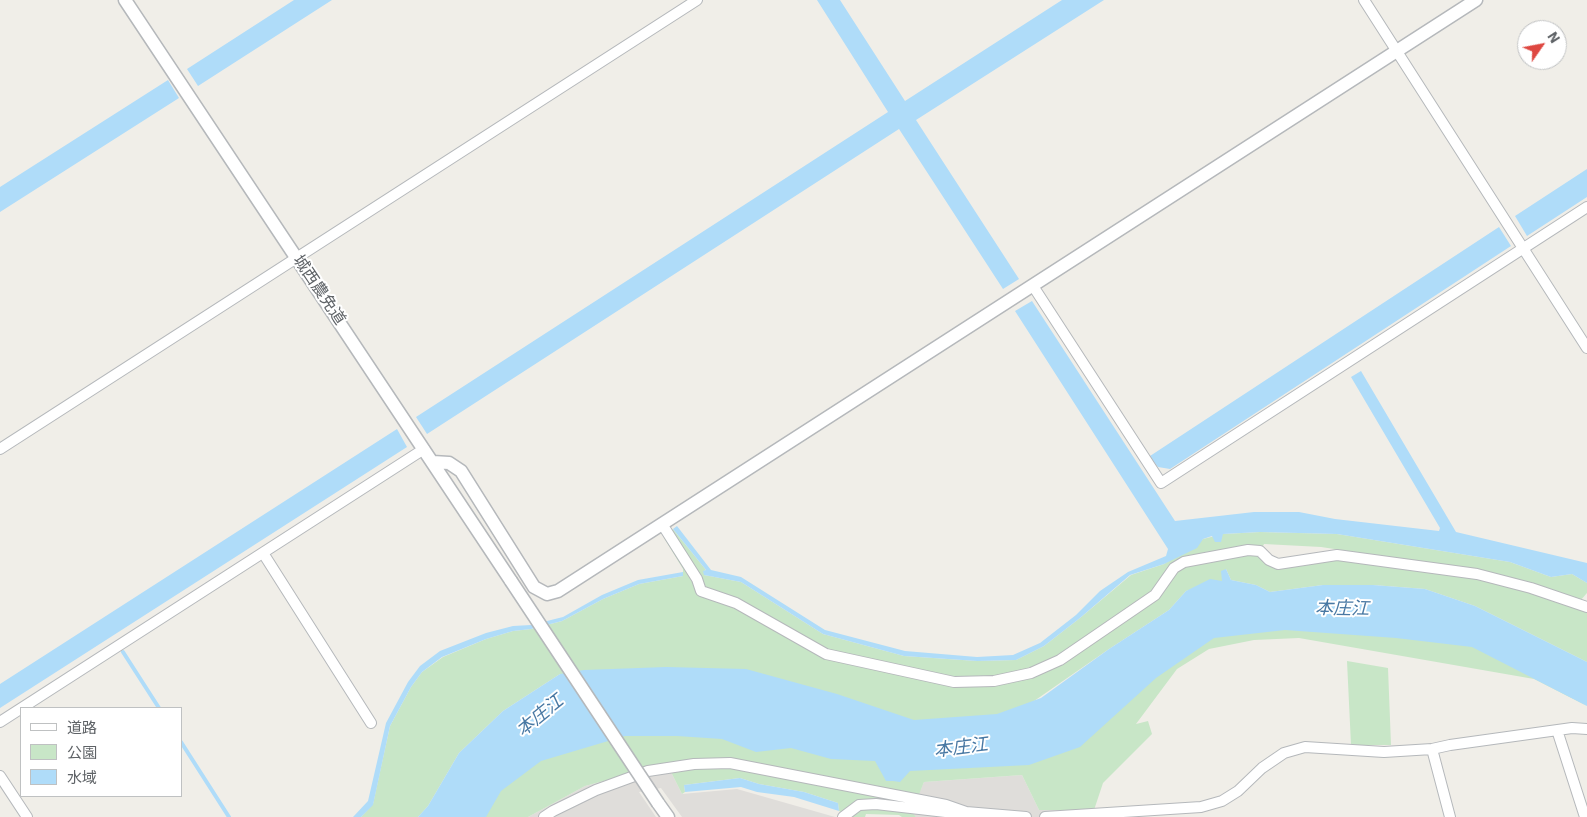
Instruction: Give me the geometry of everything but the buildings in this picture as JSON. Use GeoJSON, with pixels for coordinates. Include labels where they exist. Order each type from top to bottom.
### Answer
{"type":"FeatureCollection","features":[{"type":"Feature","properties":{"kind":"street","name":"城西農免道"},"geometry":{"type":"LineString","coordinates":[[126,0],[668,817]]}},
{"type":"Feature","properties":{"kind":"street"},"geometry":{"type":"LineString","coordinates":[[0,449],[697,0]]}},
{"type":"Feature","properties":{"kind":"street"},"geometry":{"type":"LineString","coordinates":[[1364,0],[1587,348]]}},
{"type":"Feature","properties":{"kind":"street"},"geometry":{"type":"LineString","coordinates":[[433,462],[449,463],[461,470],[534,587],[547,594],[558,591],[1398,52],[1476,0]]}},
{"type":"Feature","properties":{"kind":"street"},"geometry":{"type":"LineString","coordinates":[[1033,286],[1162,483],[1587,206]]}},
{"type":"Feature","properties":{"kind":"street"},"geometry":{"type":"LineString","coordinates":[[23,707],[424,449]]}},
{"type":"Feature","properties":{"kind":"street"},"geometry":{"type":"LineString","coordinates":[[662,524],[697,579],[701,591],[736,603],[826,654],[954,682],[994,681],[1030,673],[1060,660],[1155,595],[1174,568],[1184,562],[1248,550],[1260,551],[1269,560],[1278,564],[1337,555],[1476,574],[1531,588],[1587,607]]}},
{"type":"Feature","properties":{"kind":"street"},"geometry":{"type":"LineString","coordinates":[[263,553],[371,723]]}},
{"type":"Feature","properties":{"kind":"street"},"geometry":{"type":"LineString","coordinates":[[0,722],[20,709]]}},
{"type":"Feature","properties":{"kind":"street"},"geometry":{"type":"LineString","coordinates":[[1045,817],[1201,807],[1222,801],[1238,791],[1262,768],[1284,753],[1305,747],[1376,752],[1432,750],[1450,745],[1557,730],[1587,729]]}},
{"type":"Feature","properties":{"kind":"street"},"geometry":{"type":"LineString","coordinates":[[1557,730],[1585,817]]}},
{"type":"Feature","properties":{"kind":"street"},"geometry":{"type":"LineString","coordinates":[[1432,750],[1450,817]]}},
{"type":"Feature","properties":{"kind":"street"},"geometry":{"type":"LineString","coordinates":[[544,817],[596,790],[648,771],[694,764],[730,762],[946,805],[966,812]]}},
{"type":"Feature","properties":{"kind":"street"},"geometry":{"type":"LineString","coordinates":[[0,776],[27,817]]}},
{"type":"Feature","properties":{"kind":"street"},"geometry":{"type":"LineString","coordinates":[[843,817],[859,805],[876,804],[954,813],[966,812],[1026,817]]}},
{"type":"Feature","properties":{"kind":"shaded area"},"geometry":{"type":"Polygon","coordinates":[[[667,764],[682,794],[737,789],[835,817],[682,817],[661,788],[639,792],[656,817],[528,817],[585,786],[667,764]]]}},
{"type":"Feature","properties":{"kind":"shaded area"},"geometry":{"type":"Polygon","coordinates":[[[1022,775],[1039,810],[1094,810],[1096,817],[916,817],[911,812],[924,782],[1022,775]]]}},
{"type":"Feature","properties":{"kind":"green space"},"geometry":{"type":"Polygon","coordinates":[[[673,529],[706,570],[704,575],[741,582],[823,634],[904,656],[977,661],[1016,660],[1044,646],[1131,575],[1164,564],[1203,539],[1223,534],[1260,532],[1337,534],[1510,562],[1551,577],[1572,574],[1587,583],[1587,593],[1580,601],[1587,604],[1587,662],[1475,606],[1425,589],[1373,585],[1323,585],[1270,592],[1256,585],[1231,580],[1226,569],[1222,581],[1186,591],[1169,610],[988,733],[560,674],[503,711],[459,753],[428,806],[418,817],[361,817],[373,804],[390,726],[411,687],[422,672],[443,657],[486,639],[513,631],[531,629],[562,621],[603,599],[639,584],[683,576],[683,569],[664,538],[673,529]],[[1264,544],[1259,555],[1275,568],[1337,558],[1381,556],[1321,547],[1264,544]]]}},
{"type":"Feature","properties":{"kind":"green space"},"geometry":{"type":"Polygon","coordinates":[[[1273,621],[1491,645],[1587,706],[1534,679],[1299,638],[1254,640],[1209,649],[1177,669],[1136,724],[1148,721],[1152,734],[1103,783],[1094,810],[1039,810],[1022,775],[924,782],[912,812],[916,817],[866,814],[865,817],[849,817],[839,811],[838,803],[804,792],[759,784],[740,778],[684,785],[685,792],[682,794],[667,764],[585,786],[528,817],[467,817],[564,720],[796,737],[909,762],[1183,640],[1273,621]]]}},
{"type":"Feature","properties":{"kind":"green space"},"geometry":{"type":"Polygon","coordinates":[[[1347,661],[1388,668],[1391,745],[1351,745],[1347,661]]]}},
{"type":"Feature","properties":{"kind":"water"},"geometry":{"type":"Polygon","coordinates":[[[294,0],[332,0],[198,86],[187,69],[294,0]]]}},
{"type":"Feature","properties":{"kind":"water"},"geometry":{"type":"Polygon","coordinates":[[[817,0],[840,0],[905,101],[1062,0],[1104,0],[916,120],[1019,279],[1003,289],[899,129],[427,434],[416,417],[888,112],[817,0]]]}},
{"type":"Feature","properties":{"kind":"water"},"geometry":{"type":"Polygon","coordinates":[[[168,80],[179,98],[0,212],[0,187],[168,80]]]}},
{"type":"Feature","properties":{"kind":"water"},"geometry":{"type":"Polygon","coordinates":[[[1587,169],[1587,197],[1527,236],[1515,216],[1587,169]]]}},
{"type":"Feature","properties":{"kind":"water"},"geometry":{"type":"Polygon","coordinates":[[[1499,227],[1511,246],[1170,469],[1158,467],[1154,462],[1150,456],[1499,227]]]}},
{"type":"Feature","properties":{"kind":"water"},"geometry":{"type":"Polygon","coordinates":[[[1032,301],[1175,521],[1254,512],[1299,512],[1335,519],[1439,531],[1440,528],[1351,377],[1361,371],[1456,532],[1587,563],[1587,583],[1572,574],[1551,577],[1510,562],[1337,534],[1260,532],[1223,534],[1221,542],[1215,542],[1212,536],[1203,539],[1197,548],[1164,564],[1130,575],[1044,646],[1016,660],[977,661],[904,656],[823,634],[741,582],[704,575],[703,571],[706,570],[673,529],[677,526],[711,570],[741,577],[825,630],[905,651],[977,657],[1013,655],[1040,643],[1076,615],[1100,591],[1128,572],[1166,556],[1168,549],[1015,311],[1032,301]]]}},
{"type":"Feature","properties":{"kind":"water"},"geometry":{"type":"Polygon","coordinates":[[[397,429],[407,447],[0,708],[0,684],[397,429]]]}},
{"type":"Feature","properties":{"kind":"water","name":"本庄江"},"geometry":{"type":"Polygon","coordinates":[[[1226,569],[1231,580],[1256,585],[1270,592],[1323,585],[1373,585],[1425,589],[1475,606],[1587,662],[1587,706],[1472,647],[1396,638],[1285,630],[1214,638],[1156,678],[1080,747],[1029,765],[910,771],[900,782],[886,781],[875,761],[831,759],[791,748],[756,752],[722,739],[677,736],[625,736],[541,761],[501,791],[486,817],[418,817],[428,806],[459,753],[503,711],[560,674],[584,670],[666,667],[746,669],[837,694],[914,720],[997,714],[1041,698],[1109,649],[1169,610],[1186,591],[1210,579],[1222,581],[1221,571],[1226,569]]]}},
{"type":"Feature","properties":{"kind":"water"},"geometry":{"type":"Polygon","coordinates":[[[683,572],[683,576],[639,584],[603,599],[562,621],[531,629],[513,631],[486,639],[442,657],[422,672],[411,687],[390,726],[373,805],[361,817],[353,817],[368,801],[386,723],[408,682],[420,666],[440,651],[486,633],[563,617],[602,595],[638,580],[683,572]]]}},
{"type":"Feature","properties":{"kind":"water"},"geometry":{"type":"Polygon","coordinates":[[[740,778],[759,784],[804,792],[838,803],[839,811],[794,797],[757,792],[741,787],[685,792],[684,785],[740,778]]]}},
{"type":"Feature","properties":{"kind":"waterway"},"geometry":{"type":"LineString","coordinates":[[123,652],[158,707]]}},
{"type":"Feature","properties":{"kind":"waterway"},"geometry":{"type":"LineString","coordinates":[[182,744],[229,817]]}}]}
